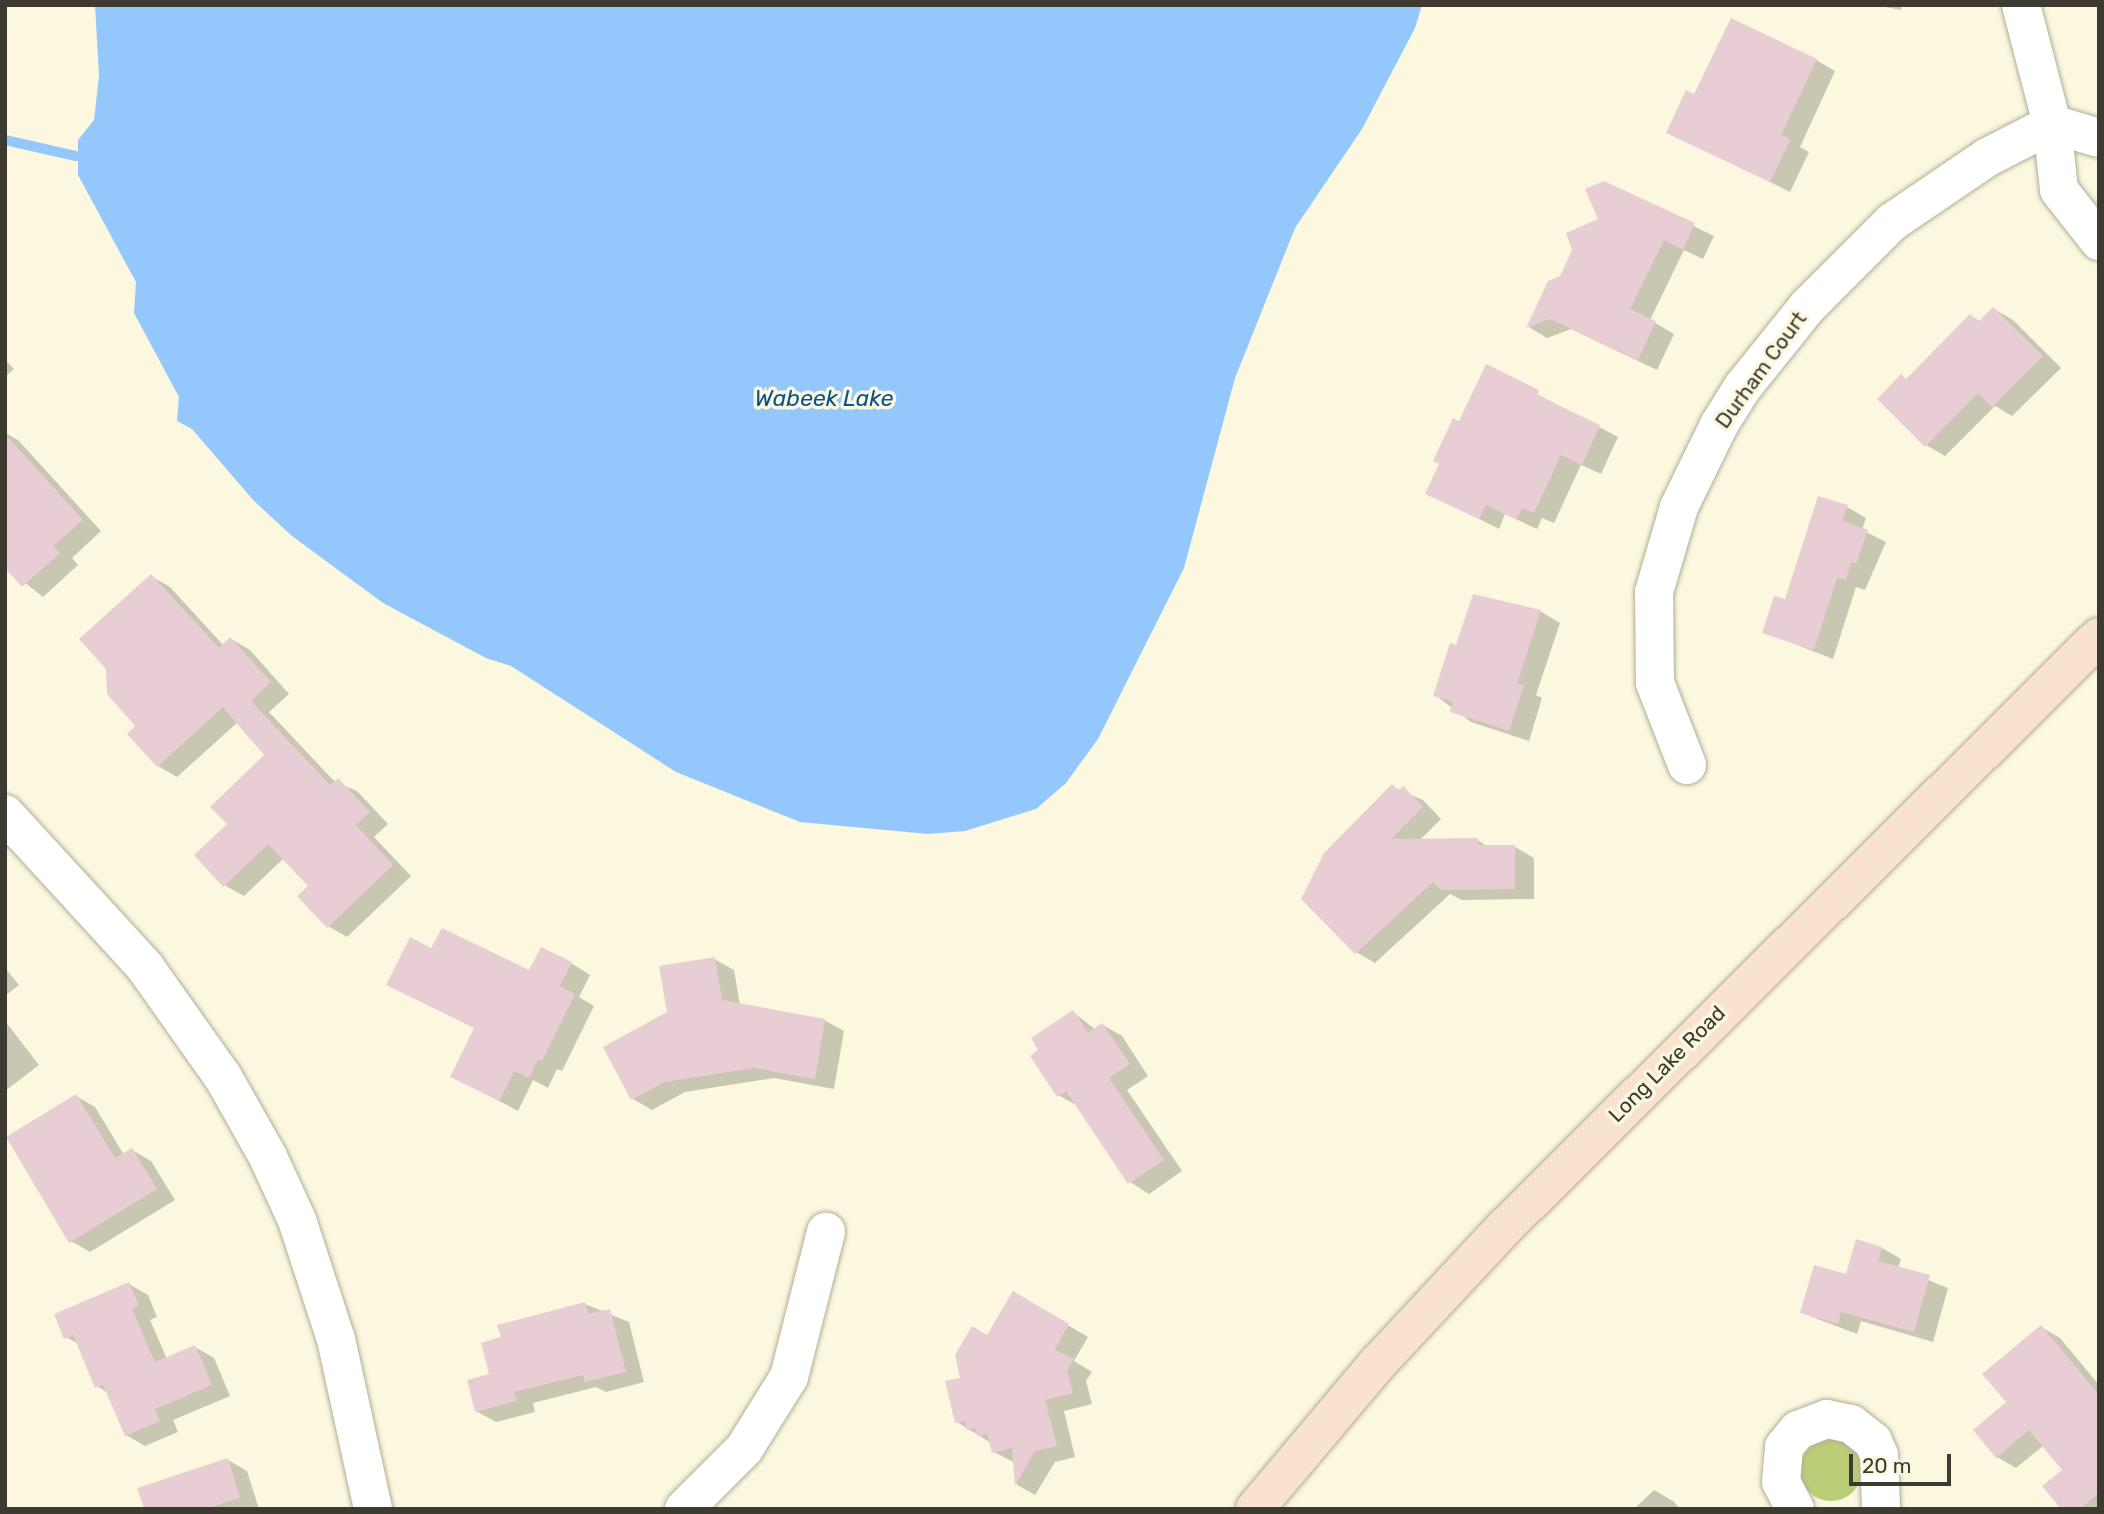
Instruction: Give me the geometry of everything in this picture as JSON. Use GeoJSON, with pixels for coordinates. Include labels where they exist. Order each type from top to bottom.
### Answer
{"type":"FeatureCollection","features":[{"type":"Feature","properties":{"kind":"main road","name":"Long Lake Road"},"geometry":{"type":"LineString","coordinates":[[1255,1509],[1379,1362],[1505,1227],[2099,637]]}},
{"type":"Feature","properties":{"kind":"street"},"geometry":{"type":"LineString","coordinates":[[2021,5],[2052,124],[2059,190],[2099,241]]}},
{"type":"Feature","properties":{"kind":"street"},"geometry":{"type":"LineString","coordinates":[[2052,124],[2099,138]]}},
{"type":"Feature","properties":{"kind":"street","name":"Durham Court"},"geometry":{"type":"LineString","coordinates":[[1687,765],[1655,683],[1654,592],[1679,506],[1719,425],[1742,388],[1808,306],[1892,222],[1986,158],[2052,124]]}},
{"type":"Feature","properties":{"kind":"street"},"geometry":{"type":"LineString","coordinates":[[5,814],[145,967],[223,1077],[268,1157],[297,1220],[330,1317],[354,1405],[373,1509]]}},
{"type":"Feature","properties":{"kind":"street"},"geometry":{"type":"LineString","coordinates":[[684,1509],[744,1449],[789,1377],[826,1232]]}},
{"type":"Feature","properties":{"kind":"street"},"geometry":{"type":"LineString","coordinates":[[1795,1509],[1781,1482],[1784,1447],[1798,1430],[1827,1419],[1851,1424],[1873,1441],[1879,1455],[1881,1508]]}},
{"type":"Feature","properties":{"kind":"green space"},"geometry":{"type":"Polygon","coordinates":[[[1825,1439],[1837,1439],[1853,1448],[1860,1458],[1860,1482],[1853,1492],[1837,1501],[1825,1501],[1814,1496],[1805,1487],[1800,1476],[1800,1464],[1805,1453],[1814,1444],[1825,1439]]]}},
{"type":"Feature","properties":{"kind":"water","name":"Wabeek Lake"},"geometry":{"type":"Polygon","coordinates":[[[95,5],[1422,5],[1415,28],[1362,129],[1295,228],[1235,378],[1184,568],[1098,739],[1066,783],[1036,809],[965,831],[928,834],[800,822],[676,772],[511,666],[486,658],[383,603],[292,536],[254,501],[192,429],[177,421],[179,397],[134,313],[136,282],[78,175],[78,140],[94,120],[99,76],[95,5]]]}},
{"type":"Feature","properties":{"kind":"building"},"geometry":{"type":"Polygon","coordinates":[[[1731,18],[1817,59],[1781,135],[1791,139],[1770,182],[1666,133],[1686,90],[1694,94],[1731,18]]]}},
{"type":"Feature","properties":{"kind":"building"},"geometry":{"type":"Polygon","coordinates":[[[1604,181],[1695,223],[1683,250],[1664,240],[1630,309],[1656,321],[1638,360],[1550,319],[1526,328],[1548,281],[1560,276],[1572,250],[1566,233],[1598,219],[1585,189],[1604,181]]]}},
{"type":"Feature","properties":{"kind":"building"},"geometry":{"type":"Polygon","coordinates":[[[1993,307],[2043,356],[1992,407],[1978,393],[1925,447],[1877,399],[1901,374],[1906,379],[1970,314],[1978,322],[1993,307]]]}},
{"type":"Feature","properties":{"kind":"building"},"geometry":{"type":"Polygon","coordinates":[[[1486,364],[1539,390],[1537,395],[1600,425],[1582,465],[1561,455],[1534,513],[1522,508],[1517,520],[1486,505],[1479,519],[1425,494],[1439,464],[1433,461],[1453,418],[1459,421],[1486,364]]]}},
{"type":"Feature","properties":{"kind":"building"},"geometry":{"type":"Polygon","coordinates":[[[5,434],[83,520],[53,546],[60,553],[22,587],[5,568],[5,434]]]}},
{"type":"Feature","properties":{"kind":"building"},"geometry":{"type":"Polygon","coordinates":[[[1818,496],[1848,505],[1842,521],[1868,530],[1856,564],[1851,562],[1846,580],[1837,578],[1814,650],[1762,633],[1774,596],[1785,599],[1818,496]]]}},
{"type":"Feature","properties":{"kind":"building"},"geometry":{"type":"Polygon","coordinates":[[[151,574],[219,648],[230,637],[271,682],[251,701],[330,785],[338,778],[370,812],[356,825],[393,865],[327,928],[297,896],[308,886],[268,844],[223,887],[194,855],[227,824],[210,807],[264,755],[223,707],[157,767],[127,734],[135,726],[107,694],[106,669],[79,639],[151,574]]]}},
{"type":"Feature","properties":{"kind":"building"},"geometry":{"type":"Polygon","coordinates":[[[1473,594],[1541,610],[1517,684],[1524,685],[1509,731],[1450,712],[1453,702],[1433,696],[1450,643],[1456,645],[1473,594]]]}},
{"type":"Feature","properties":{"kind":"building"},"geometry":{"type":"Polygon","coordinates":[[[1392,784],[1399,791],[1403,786],[1423,807],[1391,839],[1478,838],[1478,845],[1515,845],[1515,889],[1441,890],[1433,882],[1355,954],[1301,899],[1324,853],[1392,784]]]}},
{"type":"Feature","properties":{"kind":"building"},"geometry":{"type":"Polygon","coordinates":[[[442,928],[529,970],[541,947],[572,962],[560,986],[575,994],[542,1061],[538,1059],[529,1078],[514,1071],[499,1101],[450,1077],[474,1028],[386,985],[410,937],[431,948],[442,928]]]}},
{"type":"Feature","properties":{"kind":"building"},"geometry":{"type":"Polygon","coordinates":[[[715,957],[722,1000],[825,1019],[815,1079],[754,1068],[665,1082],[631,1100],[603,1047],[667,1012],[659,966],[715,957]]]}},
{"type":"Feature","properties":{"kind":"building"},"geometry":{"type":"Polygon","coordinates":[[[1073,1010],[1088,1033],[1102,1023],[1130,1064],[1109,1078],[1164,1160],[1128,1184],[1066,1091],[1057,1097],[1030,1056],[1038,1050],[1031,1038],[1073,1010]]]}},
{"type":"Feature","properties":{"kind":"building"},"geometry":{"type":"Polygon","coordinates":[[[76,1094],[115,1158],[132,1148],[157,1189],[69,1243],[6,1137],[76,1094]]]}},
{"type":"Feature","properties":{"kind":"building"},"geometry":{"type":"Polygon","coordinates":[[[1856,1239],[1882,1247],[1878,1261],[1930,1275],[1914,1332],[1841,1312],[1838,1324],[1800,1313],[1814,1265],[1846,1274],[1856,1239]]]}},
{"type":"Feature","properties":{"kind":"building"},"geometry":{"type":"Polygon","coordinates":[[[129,1282],[139,1306],[132,1309],[155,1362],[195,1345],[212,1385],[155,1409],[160,1421],[125,1436],[103,1385],[95,1388],[73,1335],[64,1339],[54,1314],[129,1282]]]}},
{"type":"Feature","properties":{"kind":"building"},"geometry":{"type":"Polygon","coordinates":[[[1013,1291],[1069,1324],[1055,1350],[1074,1359],[1067,1370],[1073,1393],[1045,1400],[1057,1446],[1035,1451],[1015,1486],[1012,1448],[992,1453],[987,1434],[977,1436],[975,1428],[967,1430],[965,1421],[955,1423],[945,1381],[960,1378],[955,1355],[972,1326],[987,1335],[1013,1291]]]}},
{"type":"Feature","properties":{"kind":"building"},"geometry":{"type":"Polygon","coordinates":[[[585,1302],[588,1314],[610,1309],[626,1372],[585,1382],[583,1375],[514,1392],[517,1401],[475,1412],[467,1380],[489,1374],[481,1343],[501,1337],[497,1325],[585,1302]]]}},
{"type":"Feature","properties":{"kind":"building"},"geometry":{"type":"Polygon","coordinates":[[[2041,1325],[2099,1395],[2099,1493],[2080,1509],[2061,1509],[2042,1486],[2062,1470],[2029,1430],[1996,1458],[1973,1430],[2006,1402],[1982,1374],[2041,1325]]]}},
{"type":"Feature","properties":{"kind":"building"},"geometry":{"type":"Polygon","coordinates":[[[228,1458],[240,1498],[205,1509],[144,1509],[137,1488],[228,1458]]]}},
{"type":"Feature","properties":{"kind":"waterway"},"geometry":{"type":"LineString","coordinates":[[5,140],[76,156]]}}]}
